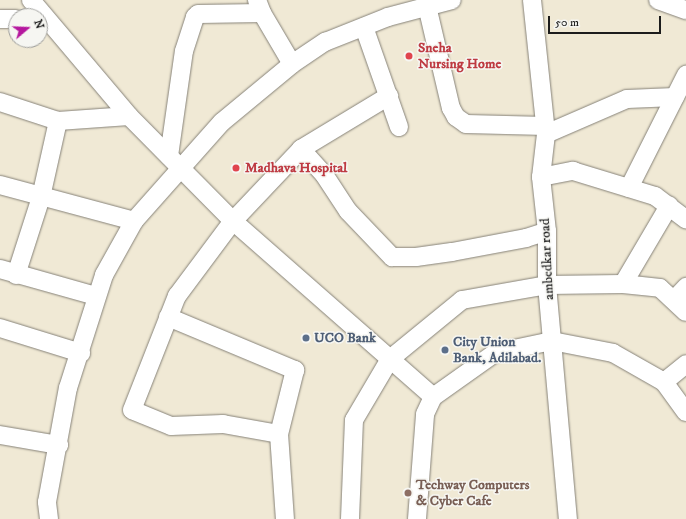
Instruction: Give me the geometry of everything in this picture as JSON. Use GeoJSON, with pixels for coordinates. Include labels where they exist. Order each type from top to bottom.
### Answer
{"type":"FeatureCollection","features":[{"type":"Feature","properties":{"kind":"street"},"geometry":{"type":"LineString","coordinates":[[49,519],[47,502],[59,445],[68,388],[81,353],[96,296],[104,275],[134,221],[222,122],[292,64],[325,42],[388,17],[452,0]]}},
{"type":"Feature","properties":{"kind":"street","name":"ambedkar road"},"geometry":{"type":"LineString","coordinates":[[532,0],[546,130],[541,177],[547,231],[547,285],[568,519]]}},
{"type":"Feature","properties":{"kind":"street"},"geometry":{"type":"LineString","coordinates":[[658,0],[686,10]]}},
{"type":"Feature","properties":{"kind":"street"},"geometry":{"type":"LineString","coordinates":[[427,6],[452,108],[456,117],[466,124],[546,130],[628,99],[675,97]]}},
{"type":"Feature","properties":{"kind":"street"},"geometry":{"type":"LineString","coordinates":[[169,156],[184,51],[195,17],[198,14],[259,7],[292,64]]}},
{"type":"Feature","properties":{"kind":"street"},"geometry":{"type":"LineString","coordinates":[[48,23],[129,116],[233,221],[433,397]]}},
{"type":"Feature","properties":{"kind":"street"},"geometry":{"type":"LineString","coordinates":[[364,27],[399,127]]}},
{"type":"Feature","properties":{"kind":"street"},"geometry":{"type":"LineString","coordinates":[[629,188],[685,80]]}},
{"type":"Feature","properties":{"kind":"street"},"geometry":{"type":"LineString","coordinates":[[279,434],[223,424],[171,426],[132,410],[176,296],[233,221],[301,149],[389,96]]}},
{"type":"Feature","properties":{"kind":"street"},"geometry":{"type":"LineString","coordinates":[[0,102],[58,121],[129,116]]}},
{"type":"Feature","properties":{"kind":"street"},"geometry":{"type":"LineString","coordinates":[[58,121],[41,197],[8,272],[96,296]]}},
{"type":"Feature","properties":{"kind":"street"},"geometry":{"type":"LineString","coordinates":[[301,149],[325,176],[348,211],[392,257],[416,257],[452,252],[526,238],[547,231]]}},
{"type":"Feature","properties":{"kind":"street"},"geometry":{"type":"LineString","coordinates":[[541,177],[573,171],[655,196],[686,219]]}},
{"type":"Feature","properties":{"kind":"street"},"geometry":{"type":"LineString","coordinates":[[0,185],[134,221]]}},
{"type":"Feature","properties":{"kind":"street"},"geometry":{"type":"LineString","coordinates":[[623,284],[670,206]]}},
{"type":"Feature","properties":{"kind":"street"},"geometry":{"type":"LineString","coordinates":[[350,519],[354,420],[390,359],[462,300],[547,285],[623,284],[660,288],[682,300]]}},
{"type":"Feature","properties":{"kind":"street"},"geometry":{"type":"LineString","coordinates":[[168,317],[295,370],[279,434],[285,519]]}},
{"type":"Feature","properties":{"kind":"street"},"geometry":{"type":"LineString","coordinates":[[0,328],[81,353]]}},
{"type":"Feature","properties":{"kind":"street"},"geometry":{"type":"LineString","coordinates":[[416,519],[425,414],[433,397],[495,352],[552,341],[613,353],[664,382],[686,412]]}},
{"type":"Feature","properties":{"kind":"street"},"geometry":{"type":"LineString","coordinates":[[664,382],[686,364]]}},
{"type":"Feature","properties":{"kind":"street"},"geometry":{"type":"LineString","coordinates":[[0,435],[59,445]]}},
{"type":"Feature","properties":{"kind":"place","name":"Sneha Nursing Home"},"geometry":{"type":"Point","coordinates":[409,56]}},
{"type":"Feature","properties":{"kind":"place","name":"Madhava Hospital"},"geometry":{"type":"Point","coordinates":[236,168]}},
{"type":"Feature","properties":{"kind":"place","name":"UCO Bank"},"geometry":{"type":"Point","coordinates":[306,338]}},
{"type":"Feature","properties":{"kind":"place","name":"City Union Bank, Adilabad."},"geometry":{"type":"Point","coordinates":[445,350]}},
{"type":"Feature","properties":{"kind":"place","name":"Techway Computers & Cyber Cafe"},"geometry":{"type":"Point","coordinates":[408,493]}}]}
